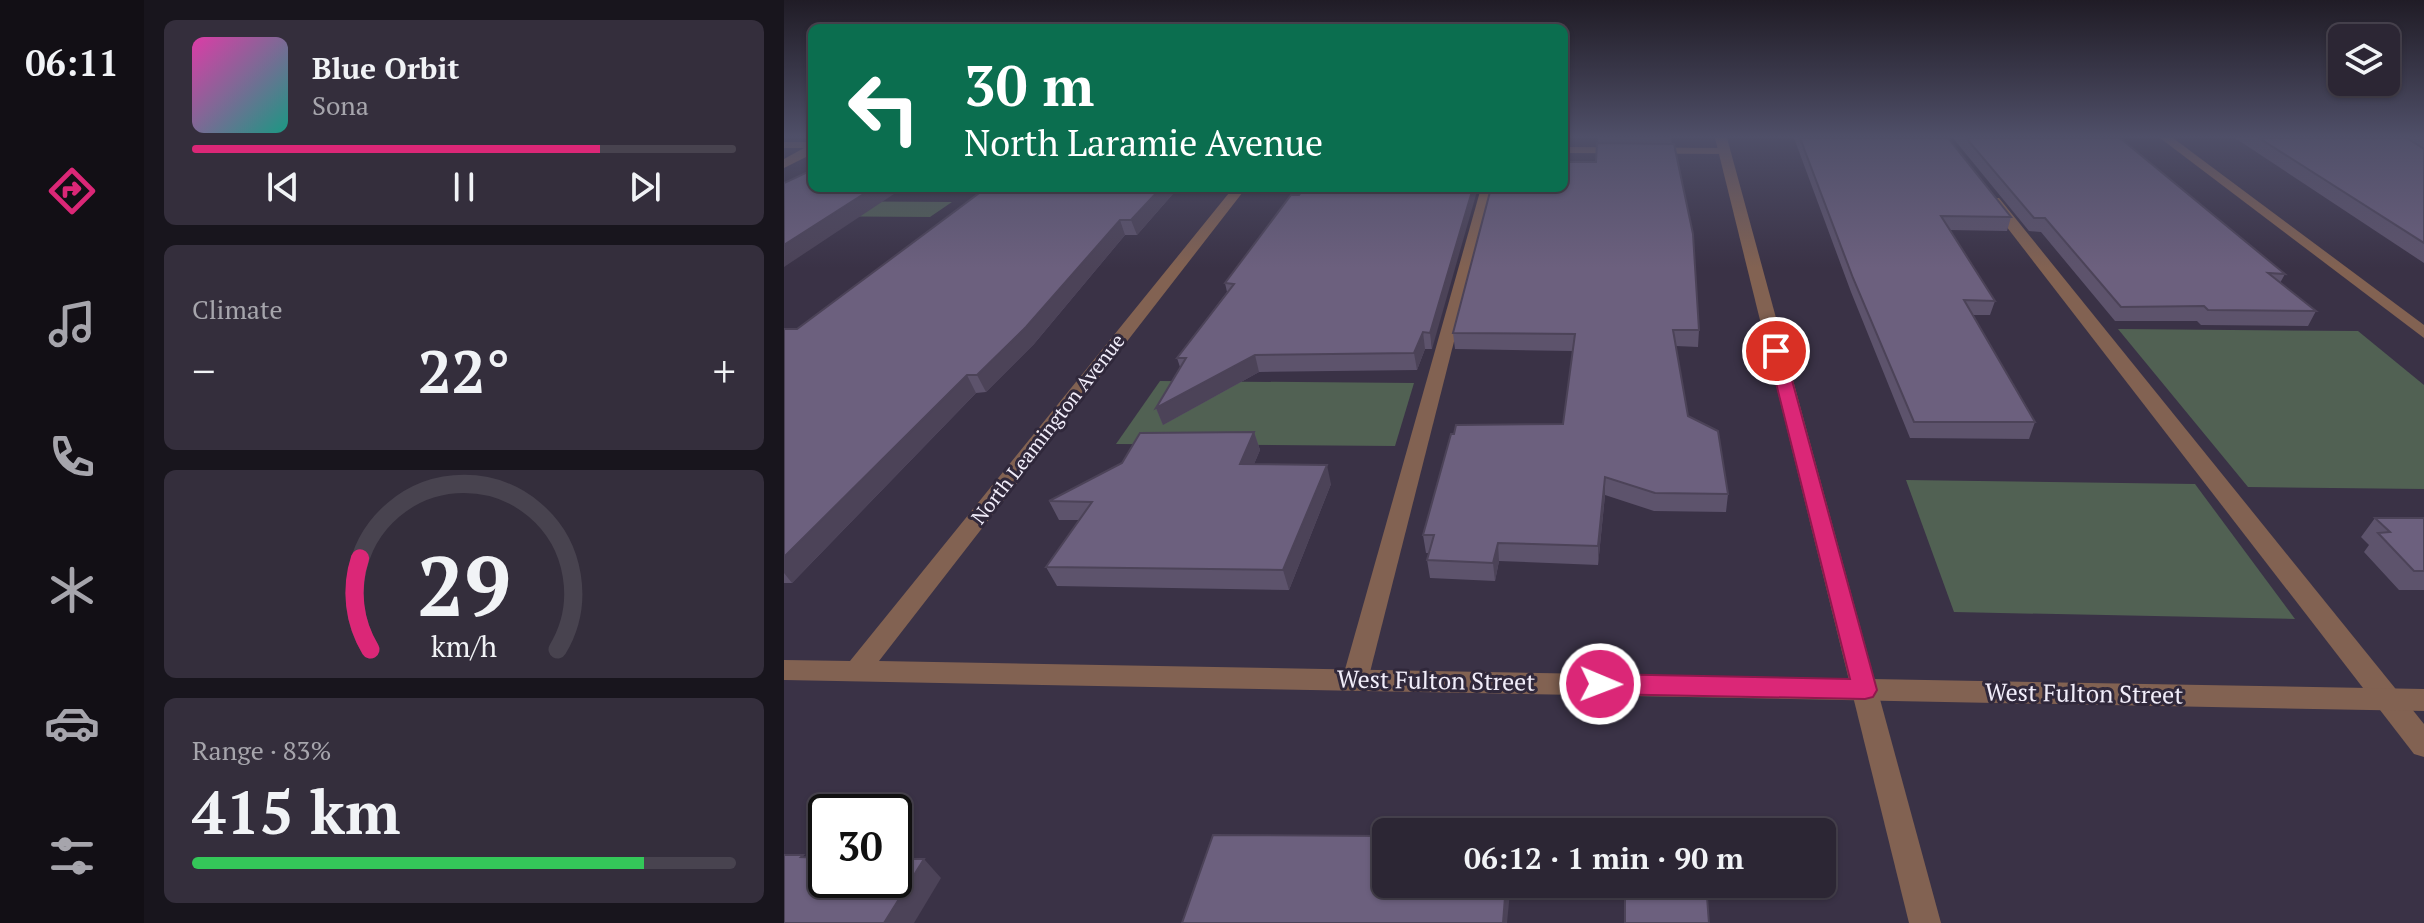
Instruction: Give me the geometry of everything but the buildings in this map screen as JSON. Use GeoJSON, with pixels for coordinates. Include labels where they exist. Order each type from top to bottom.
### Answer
{"type":"FeatureCollection","features":[{"type":"Feature","properties":{"kind":"street"},"geometry":{"type":"LineString","coordinates":[[1731,181],[1925,923]]}},
{"type":"Feature","properties":{"kind":"street"},"geometry":{"type":"LineString","coordinates":[[2222,181],[2424,333]]}},
{"type":"Feature","properties":{"kind":"street"},"geometry":{"type":"LineString","coordinates":[[1983,188],[2424,745]]}},
{"type":"Feature","properties":{"kind":"street","name":"North Leamington Avenue"},"geometry":{"type":"LineString","coordinates":[[857,671],[1237,192]]}},
{"type":"Feature","properties":{"kind":"street"},"geometry":{"type":"LineString","coordinates":[[1355,680],[1486,192]]}},
{"type":"Feature","properties":{"kind":"street","name":"West Fulton Street"},"geometry":{"type":"LineString","coordinates":[[784,670],[2424,700]]}},
{"type":"Feature","properties":{"kind":"green space"},"geometry":{"type":"Polygon","coordinates":[[[784,201],[952,202],[930,217],[784,216],[784,201]]]}},
{"type":"Feature","properties":{"kind":"green space"},"geometry":{"type":"Polygon","coordinates":[[[2118,329],[2358,331],[2424,385],[2424,489],[2248,487],[2118,329]]]}},
{"type":"Feature","properties":{"kind":"green space"},"geometry":{"type":"Polygon","coordinates":[[[1160,381],[1414,383],[1395,446],[1116,444],[1160,381]]]}},
{"type":"Feature","properties":{"kind":"green space"},"geometry":{"type":"Polygon","coordinates":[[[1906,480],[2195,484],[2295,619],[1954,612],[1906,480]]]}},
{"type":"Feature","properties":{"kind":"route"},"geometry":{"type":"LineString","coordinates":[[1600,684],[1865,690],[1776,351]]}}]}
